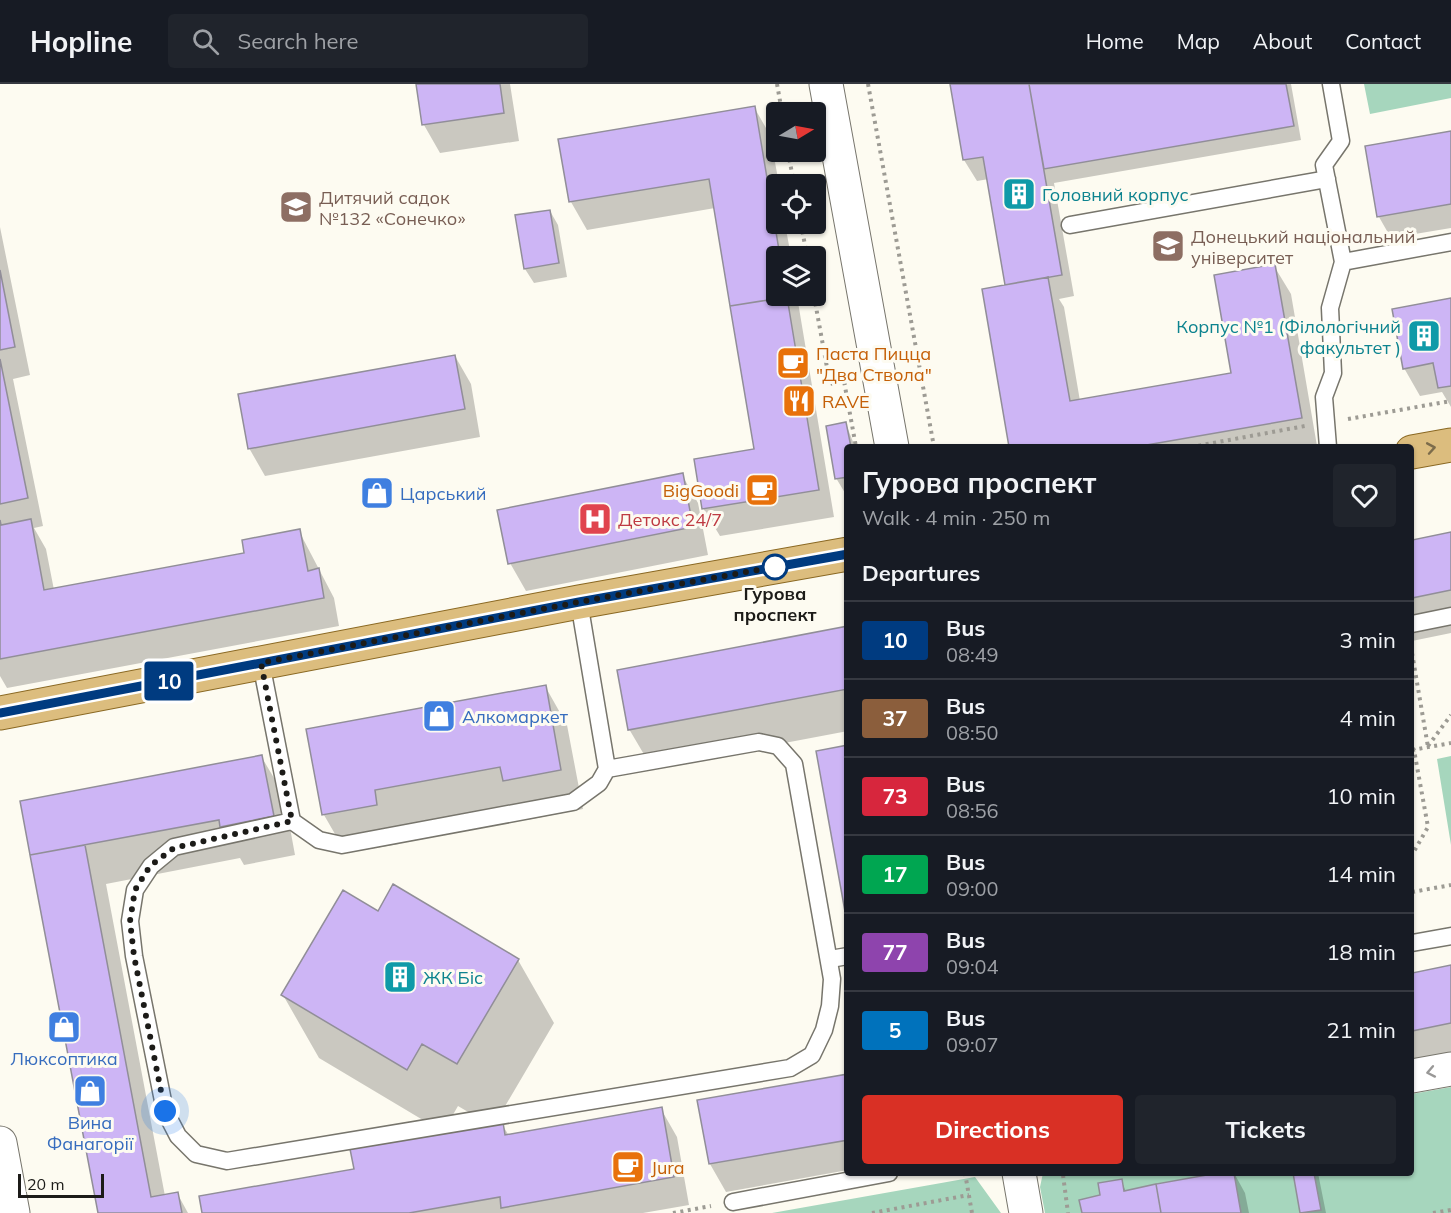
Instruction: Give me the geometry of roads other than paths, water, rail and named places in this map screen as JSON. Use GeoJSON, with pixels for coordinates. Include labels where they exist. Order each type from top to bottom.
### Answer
{"type":"FeatureCollection","features":[{"type":"Feature","properties":{"kind":"main road"},"geometry":{"type":"LineString","coordinates":[[1414,452],[1451,445]]}},
{"type":"Feature","properties":{"kind":"main road"},"geometry":{"type":"LineString","coordinates":[[0,713],[579,602],[844,555]]}},
{"type":"Feature","properties":{"kind":"street"},"geometry":{"type":"LineString","coordinates":[[826,84],[891,444]]}},
{"type":"Feature","properties":{"kind":"street"},"geometry":{"type":"LineString","coordinates":[[1414,1076],[1451,1069]]}},
{"type":"Feature","properties":{"kind":"street"},"geometry":{"type":"LineString","coordinates":[[0,1143],[13,1213]]}},
{"type":"Feature","properties":{"kind":"street"},"geometry":{"type":"LineString","coordinates":[[1020,1176],[1026,1213]]}},
{"type":"Feature","properties":{"kind":"lane"},"geometry":{"type":"LineString","coordinates":[[1328,444],[1324,397],[1334,373],[1330,308],[1343,262],[1324,165],[1341,141],[1331,84]]}},
{"type":"Feature","properties":{"kind":"lane"},"geometry":{"type":"LineString","coordinates":[[1070,225],[1327,178]]}},
{"type":"Feature","properties":{"kind":"lane"},"geometry":{"type":"LineString","coordinates":[[1343,262],[1451,242]]}},
{"type":"Feature","properties":{"kind":"lane"},"geometry":{"type":"LineString","coordinates":[[261,663],[292,821],[319,840],[342,845],[573,802],[598,783],[607,769],[579,602]]}},
{"type":"Feature","properties":{"kind":"lane"},"geometry":{"type":"LineString","coordinates":[[1414,624],[1451,616]]}},
{"type":"Feature","properties":{"kind":"lane"},"geometry":{"type":"LineString","coordinates":[[292,821],[174,848],[150,866],[135,890],[130,921],[134,956],[165,1111],[178,1136],[196,1154],[227,1161],[790,1068],[812,1056],[824,1030],[830,1005],[832,979],[794,764],[778,746],[759,742],[607,769]]}},
{"type":"Feature","properties":{"kind":"lane"},"geometry":{"type":"LineString","coordinates":[[1414,944],[1451,936]]}},
{"type":"Feature","properties":{"kind":"lane"},"geometry":{"type":"LineString","coordinates":[[830,959],[844,957]]}},
{"type":"Feature","properties":{"kind":"lane"},"geometry":{"type":"LineString","coordinates":[[733,1202],[873,1176]]}},
{"type":"Feature","properties":{"kind":"place","name":"Головний корпус"},"geometry":{"type":"Point","coordinates":[1019,194]}},
{"type":"Feature","properties":{"kind":"place","name":"Дитячий садок №132 «Сонечко»"},"geometry":{"type":"Point","coordinates":[296,207]}},
{"type":"Feature","properties":{"kind":"place","name":"Донецький національний університет"},"geometry":{"type":"Point","coordinates":[1168,246]}},
{"type":"Feature","properties":{"kind":"place","name":"Корпус №1 (Філологічний факультет )"},"geometry":{"type":"Point","coordinates":[1424,336]}},
{"type":"Feature","properties":{"kind":"place","name":"Паста Пицца \"Два Ствола\""},"geometry":{"type":"Point","coordinates":[793,363]}},
{"type":"Feature","properties":{"kind":"place","name":"RAVE"},"geometry":{"type":"Point","coordinates":[799,401]}},
{"type":"Feature","properties":{"kind":"place","name":"BigGoodi"},"geometry":{"type":"Point","coordinates":[762,490]}},
{"type":"Feature","properties":{"kind":"place","name":"Царський"},"geometry":{"type":"Point","coordinates":[377,493]}},
{"type":"Feature","properties":{"kind":"place","name":"Детокс 24/7"},"geometry":{"type":"Point","coordinates":[595,519]}},
{"type":"Feature","properties":{"kind":"place","name":"Гурова проспект"},"geometry":{"type":"Point","coordinates":[775,567]}},
{"type":"Feature","properties":{"kind":"place","name":"Алкомаркет"},"geometry":{"type":"Point","coordinates":[439,716]}},
{"type":"Feature","properties":{"kind":"place","name":"ЖК Біс"},"geometry":{"type":"Point","coordinates":[400,977]}},
{"type":"Feature","properties":{"kind":"place","name":"Люксоптика"},"geometry":{"type":"Point","coordinates":[64,1027]}},
{"type":"Feature","properties":{"kind":"place","name":"Вина Фанагорії"},"geometry":{"type":"Point","coordinates":[90,1091]}},
{"type":"Feature","properties":{"kind":"place","name":"Jura"},"geometry":{"type":"Point","coordinates":[628,1167]}}]}
